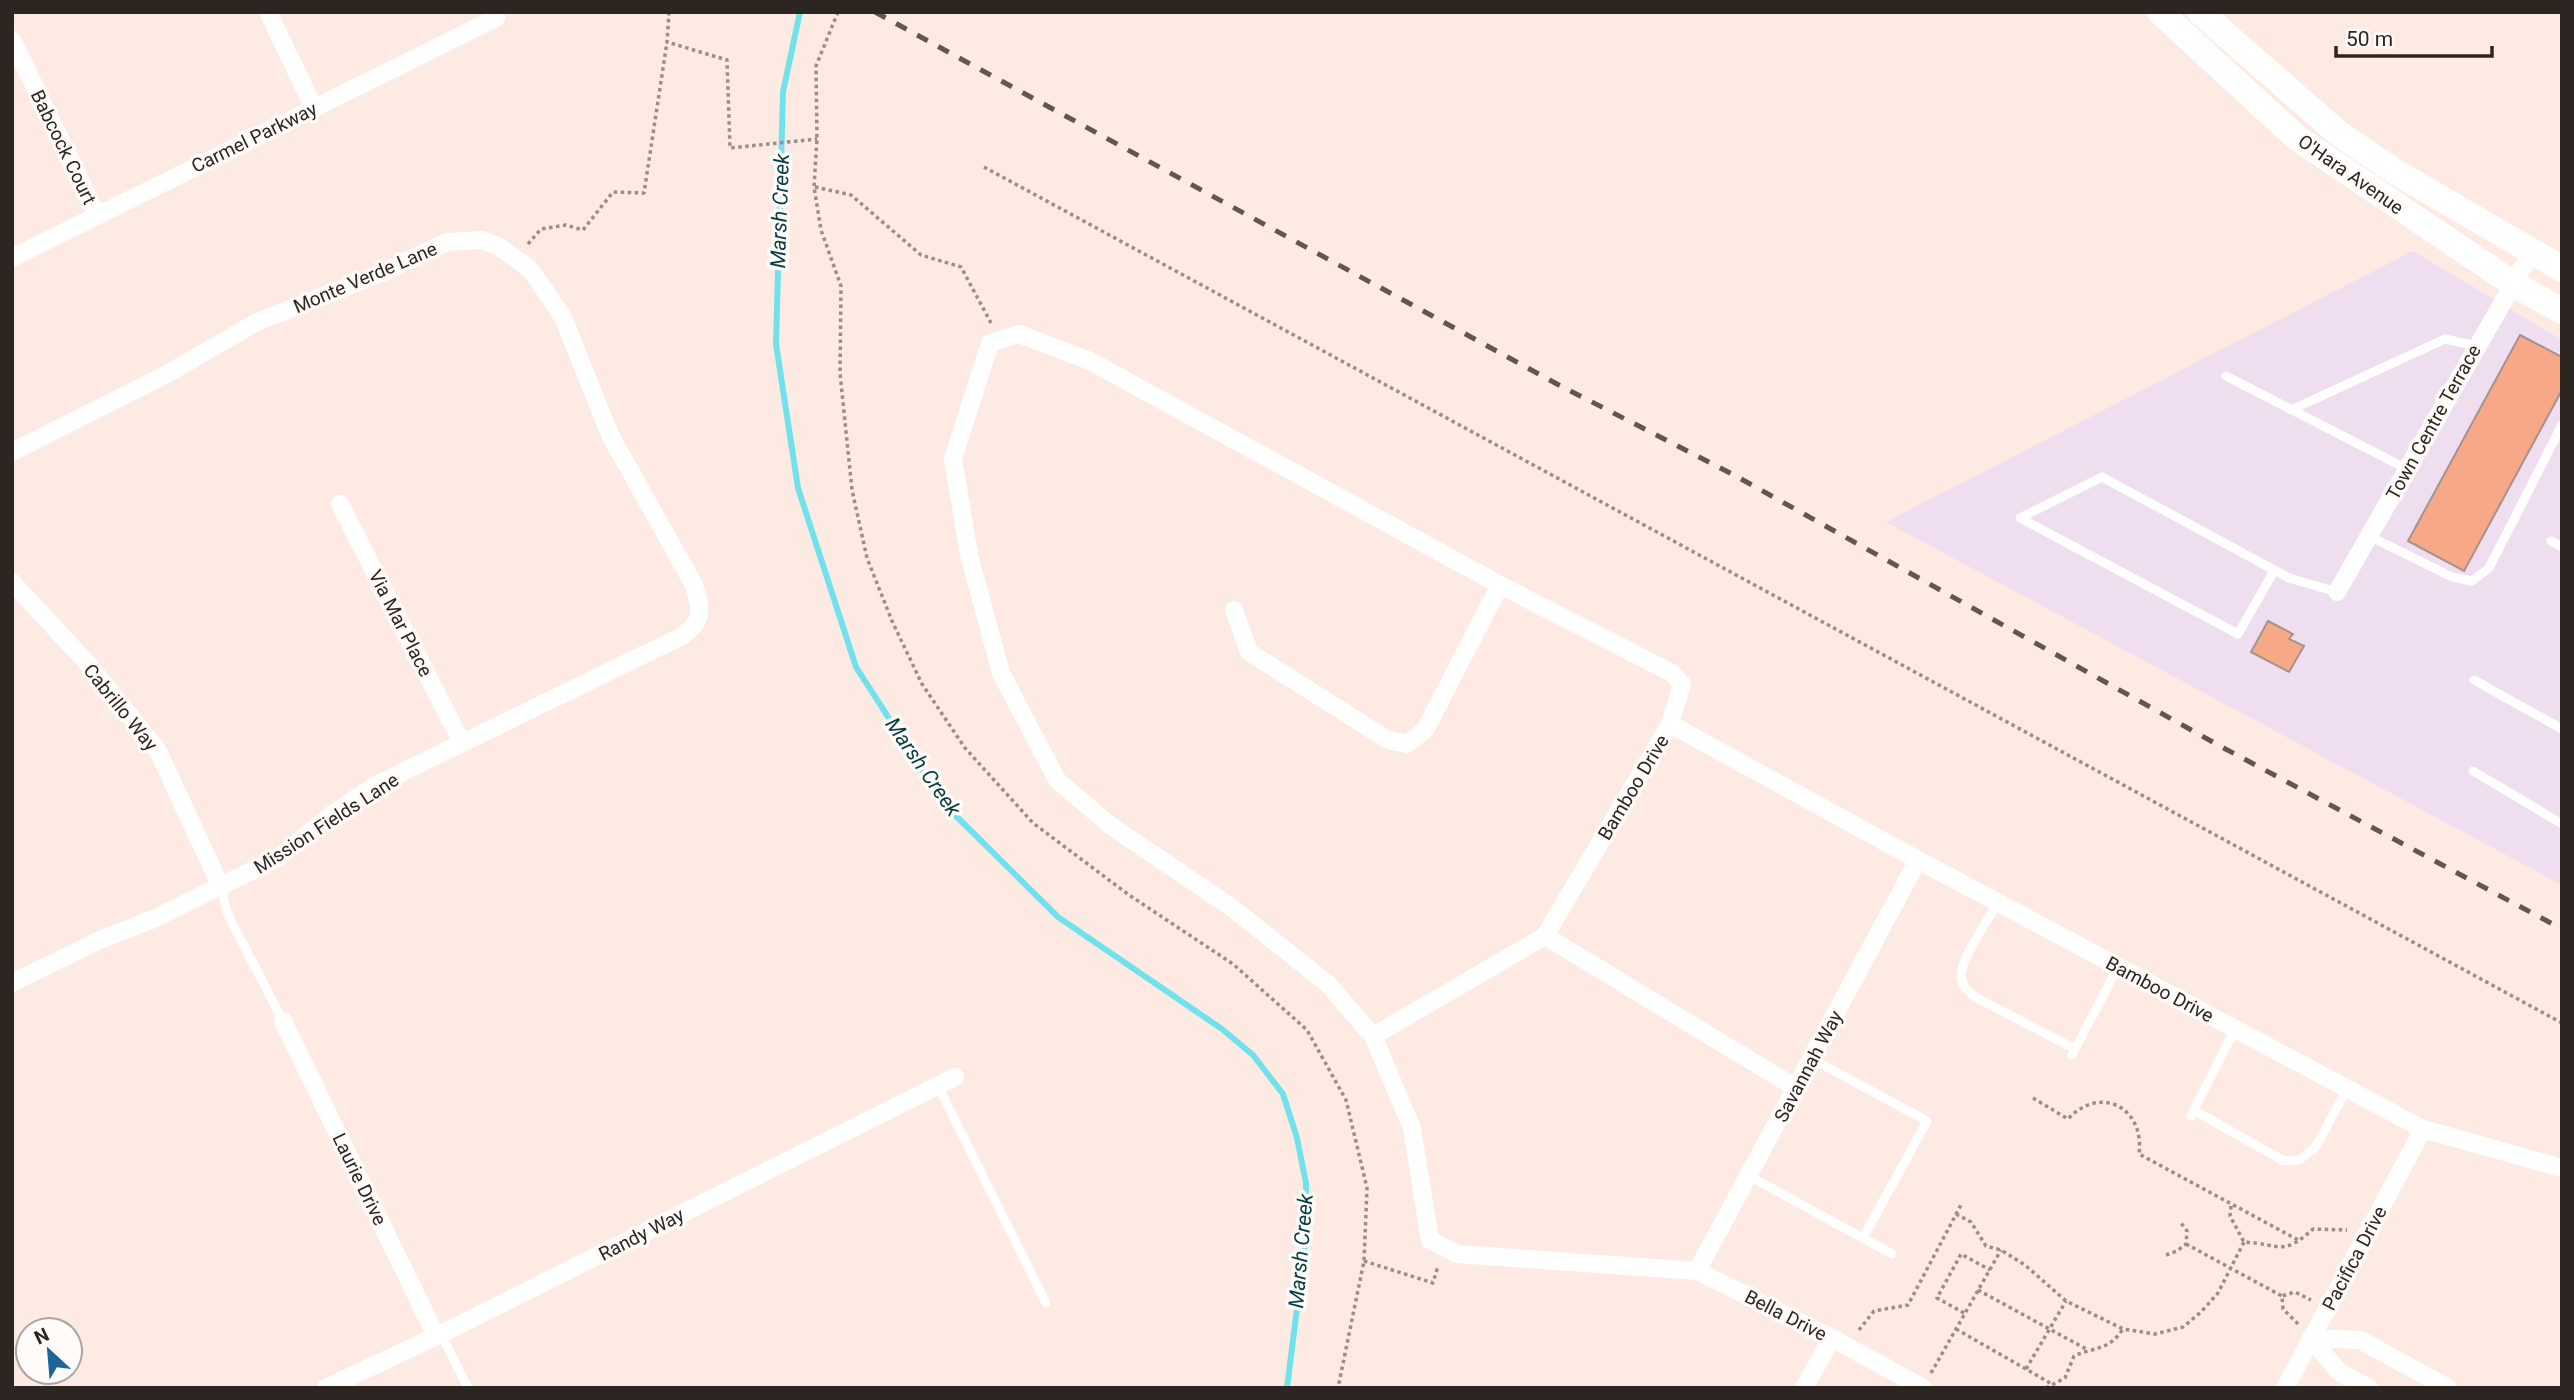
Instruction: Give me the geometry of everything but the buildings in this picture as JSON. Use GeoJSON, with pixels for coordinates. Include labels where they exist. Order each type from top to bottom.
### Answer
{"type":"FeatureCollection","features":[{"type":"Feature","properties":{"kind":"street"},"geometry":{"type":"LineString","coordinates":[[268,12],[314,108]]}},
{"type":"Feature","properties":{"kind":"street","name":"O'Hara Avenue"},"geometry":{"type":"LineString","coordinates":[[2160,12],[2297,138],[2512,283],[2562,311]]}},
{"type":"Feature","properties":{"kind":"street","name":"O'Hara Avenue"},"geometry":{"type":"LineString","coordinates":[[2200,12],[2338,133],[2394,171],[2562,269]]}},
{"type":"Feature","properties":{"kind":"street","name":"Carmel Parkway"},"geometry":{"type":"LineString","coordinates":[[12,258],[496,18]]}},
{"type":"Feature","properties":{"kind":"street","name":"Babcock Court"},"geometry":{"type":"LineString","coordinates":[[12,40],[97,215]]}},
{"type":"Feature","properties":{"kind":"street","name":"Monte Verde Lane"},"geometry":{"type":"LineString","coordinates":[[12,452],[167,374],[255,323],[384,272],[447,243],[482,240],[498,246],[530,269],[563,317],[610,435],[694,585],[701,609]]}},
{"type":"Feature","properties":{"kind":"street","name":"Town Centre Terrace"},"geometry":{"type":"LineString","coordinates":[[2337,592],[2531,253]]}},
{"type":"Feature","properties":{"kind":"street"},"geometry":{"type":"LineString","coordinates":[[1443,1247],[1430,1240],[1412,1128],[1373,1036],[1328,984],[1231,907],[1111,826],[1057,780],[1001,673],[969,555],[953,459],[990,343],[1019,334],[1090,361],[1500,585],[1672,673],[1682,684],[1671,724]]}},
{"type":"Feature","properties":{"kind":"street","name":"Via Mar Place"},"geometry":{"type":"LineString","coordinates":[[340,504],[462,743]]}},
{"type":"Feature","properties":{"kind":"street","name":"Cabrillo Way"},"geometry":{"type":"LineString","coordinates":[[12,582],[88,664],[158,751],[221,887]]}},
{"type":"Feature","properties":{"kind":"street"},"geometry":{"type":"LineString","coordinates":[[1234,610],[1249,652],[1388,740],[1407,744],[1425,730],[1500,585]]}},
{"type":"Feature","properties":{"kind":"street","name":"Mission Fields Lane"},"geometry":{"type":"LineString","coordinates":[[12,983],[278,858],[376,785],[682,636],[695,626],[701,609]]}},
{"type":"Feature","properties":{"kind":"street","name":"Bamboo Drive"},"geometry":{"type":"LineString","coordinates":[[1373,1036],[1545,936],[1671,724],[1918,860],[2423,1129],[2562,1168]]}},
{"type":"Feature","properties":{"kind":"street","name":"Savannah Way"},"geometry":{"type":"LineString","coordinates":[[1697,1270],[1918,860]]}},
{"type":"Feature","properties":{"kind":"street"},"geometry":{"type":"LineString","coordinates":[[1545,936],[1796,1088]]}},
{"type":"Feature","properties":{"kind":"street","name":"Laurie Drive"},"geometry":{"type":"LineString","coordinates":[[283,1021],[439,1335]]}},
{"type":"Feature","properties":{"kind":"street","name":"Randy Way"},"geometry":{"type":"LineString","coordinates":[[326,1388],[439,1335],[955,1077]]}},
{"type":"Feature","properties":{"kind":"street","name":"Pacifica Drive"},"geometry":{"type":"LineString","coordinates":[[2285,1388],[2423,1129]]}},
{"type":"Feature","properties":{"kind":"street","name":"Bella Drive"},"geometry":{"type":"LineString","coordinates":[[1443,1247],[1457,1254],[1697,1270],[1832,1338],[1922,1388]]}},
{"type":"Feature","properties":{"kind":"street"},"geometry":{"type":"LineString","coordinates":[[1804,1388],[1832,1338]]}},
{"type":"Feature","properties":{"kind":"street"},"geometry":{"type":"LineString","coordinates":[[2311,1338],[2339,1371],[2369,1388]]}},
{"type":"Feature","properties":{"kind":"street"},"geometry":{"type":"LineString","coordinates":[[2311,1338],[2360,1339],[2448,1388]]}},
{"type":"Feature","properties":{"kind":"lane"},"geometry":{"type":"LineString","coordinates":[[2291,410],[2445,339],[2476,346]]}},
{"type":"Feature","properties":{"kind":"lane"},"geometry":{"type":"LineString","coordinates":[[2226,376],[2407,469]]}},
{"type":"Feature","properties":{"kind":"lane"},"geometry":{"type":"LineString","coordinates":[[2369,536],[2452,577],[2472,581],[2489,568],[2562,425]]}},
{"type":"Feature","properties":{"kind":"lane"},"geometry":{"type":"LineString","coordinates":[[2274,571],[2238,635],[2020,518],[2102,477],[2274,571],[2337,592]]}},
{"type":"Feature","properties":{"kind":"lane"},"geometry":{"type":"LineString","coordinates":[[2551,541],[2562,547]]}},
{"type":"Feature","properties":{"kind":"lane"},"geometry":{"type":"LineString","coordinates":[[2473,680],[2562,729]]}},
{"type":"Feature","properties":{"kind":"lane"},"geometry":{"type":"LineString","coordinates":[[2473,771],[2562,824]]}},
{"type":"Feature","properties":{"kind":"lane"},"geometry":{"type":"LineString","coordinates":[[221,887],[227,913],[283,1021]]}},
{"type":"Feature","properties":{"kind":"lane"},"geometry":{"type":"LineString","coordinates":[[1998,903],[1973,946],[1961,974],[1964,987],[1975,997],[2074,1052],[2118,967]]}},
{"type":"Feature","properties":{"kind":"lane"},"geometry":{"type":"LineString","coordinates":[[2235,1030],[2193,1113],[2284,1161],[2300,1160],[2315,1148],[2347,1089]]}},
{"type":"Feature","properties":{"kind":"lane"},"geometry":{"type":"LineString","coordinates":[[1812,1059],[1927,1121],[1863,1238]]}},
{"type":"Feature","properties":{"kind":"lane"},"geometry":{"type":"LineString","coordinates":[[938,1086],[1046,1303]]}},
{"type":"Feature","properties":{"kind":"lane"},"geometry":{"type":"LineString","coordinates":[[1749,1176],[1892,1254]]}},
{"type":"Feature","properties":{"kind":"lane"},"geometry":{"type":"LineString","coordinates":[[439,1335],[468,1388]]}},
{"type":"Feature","properties":{"kind":"path"},"geometry":{"type":"LineString","coordinates":[[516,259],[541,229],[566,225],[583,230],[613,192],[643,193],[667,42],[669,12]]}},
{"type":"Feature","properties":{"kind":"path"},"geometry":{"type":"LineString","coordinates":[[667,42],[727,60],[730,148],[817,139]]}},
{"type":"Feature","properties":{"kind":"path"},"geometry":{"type":"LineString","coordinates":[[984,167],[2562,1023]]}},
{"type":"Feature","properties":{"kind":"path"},"geometry":{"type":"LineString","coordinates":[[814,187],[851,195],[921,255],[961,267],[1001,340]]}},
{"type":"Feature","properties":{"kind":"path"},"geometry":{"type":"LineString","coordinates":[[2033,1098],[2068,1119],[2079,1108],[2101,1101],[2121,1108],[2134,1121],[2140,1140],[2138,1154],[2300,1241]]}},
{"type":"Feature","properties":{"kind":"path"},"geometry":{"type":"LineString","coordinates":[[1850,1348],[1862,1325],[1874,1311],[1908,1305],[1962,1203]]}},
{"type":"Feature","properties":{"kind":"path"},"geometry":{"type":"LineString","coordinates":[[2231,1205],[2230,1216],[2244,1242]]}},
{"type":"Feature","properties":{"kind":"path"},"geometry":{"type":"LineString","coordinates":[[1956,1214],[1971,1222],[1986,1246],[2001,1250],[2025,1265],[2066,1301],[2123,1329],[2155,1334],[2183,1327],[2218,1293],[2244,1242]]}},
{"type":"Feature","properties":{"kind":"path"},"geometry":{"type":"LineString","coordinates":[[2166,1255],[2186,1244],[2187,1231],[2181,1223]]}},
{"type":"Feature","properties":{"kind":"path"},"geometry":{"type":"LineString","coordinates":[[2244,1242],[2283,1249],[2300,1241],[2313,1229],[2347,1230],[2365,1237]]}},
{"type":"Feature","properties":{"kind":"path"},"geometry":{"type":"LineString","coordinates":[[2186,1244],[2282,1296],[2295,1292],[2328,1308]]}},
{"type":"Feature","properties":{"kind":"path"},"geometry":{"type":"LineString","coordinates":[[1364,1261],[1433,1283],[1443,1247]]}},
{"type":"Feature","properties":{"kind":"path"},"geometry":{"type":"LineString","coordinates":[[1922,1388],[2001,1250]]}},
{"type":"Feature","properties":{"kind":"path"},"geometry":{"type":"LineString","coordinates":[[1965,1313],[1937,1298],[1961,1254],[1990,1270]]}},
{"type":"Feature","properties":{"kind":"path"},"geometry":{"type":"LineString","coordinates":[[1978,1290],[2088,1350]]}},
{"type":"Feature","properties":{"kind":"path"},"geometry":{"type":"LineString","coordinates":[[2282,1296],[2283,1309],[2311,1338]]}},
{"type":"Feature","properties":{"kind":"path"},"geometry":{"type":"LineString","coordinates":[[2026,1369],[2066,1301]]}},
{"type":"Feature","properties":{"kind":"path"},"geometry":{"type":"LineString","coordinates":[[1955,1329],[2052,1384]]}},
{"type":"Feature","properties":{"kind":"path"},"geometry":{"type":"LineString","coordinates":[[2046,1388],[2065,1378],[2074,1356],[2088,1350],[2104,1348],[2114,1342],[2123,1329]]}},
{"type":"Feature","properties":{"kind":"shaded area"},"geometry":{"type":"Polygon","coordinates":[[[2413,251],[2562,340],[2562,885],[1886,522],[2413,251]]]}},
{"type":"Feature","properties":{"kind":"waterway","name":"Marsh Creek"},"geometry":{"type":"LineString","coordinates":[[800,12],[783,92],[776,344],[798,488],[856,667],[944,804],[1058,917],[1222,1029],[1253,1055],[1283,1094],[1297,1138],[1306,1183],[1306,1236],[1287,1388]]}},
{"type":"Feature","properties":{"kind":"railway"},"geometry":{"type":"LineString","coordinates":[[875,12],[1557,384],[1734,475],[2220,746],[2562,929]]}}]}
